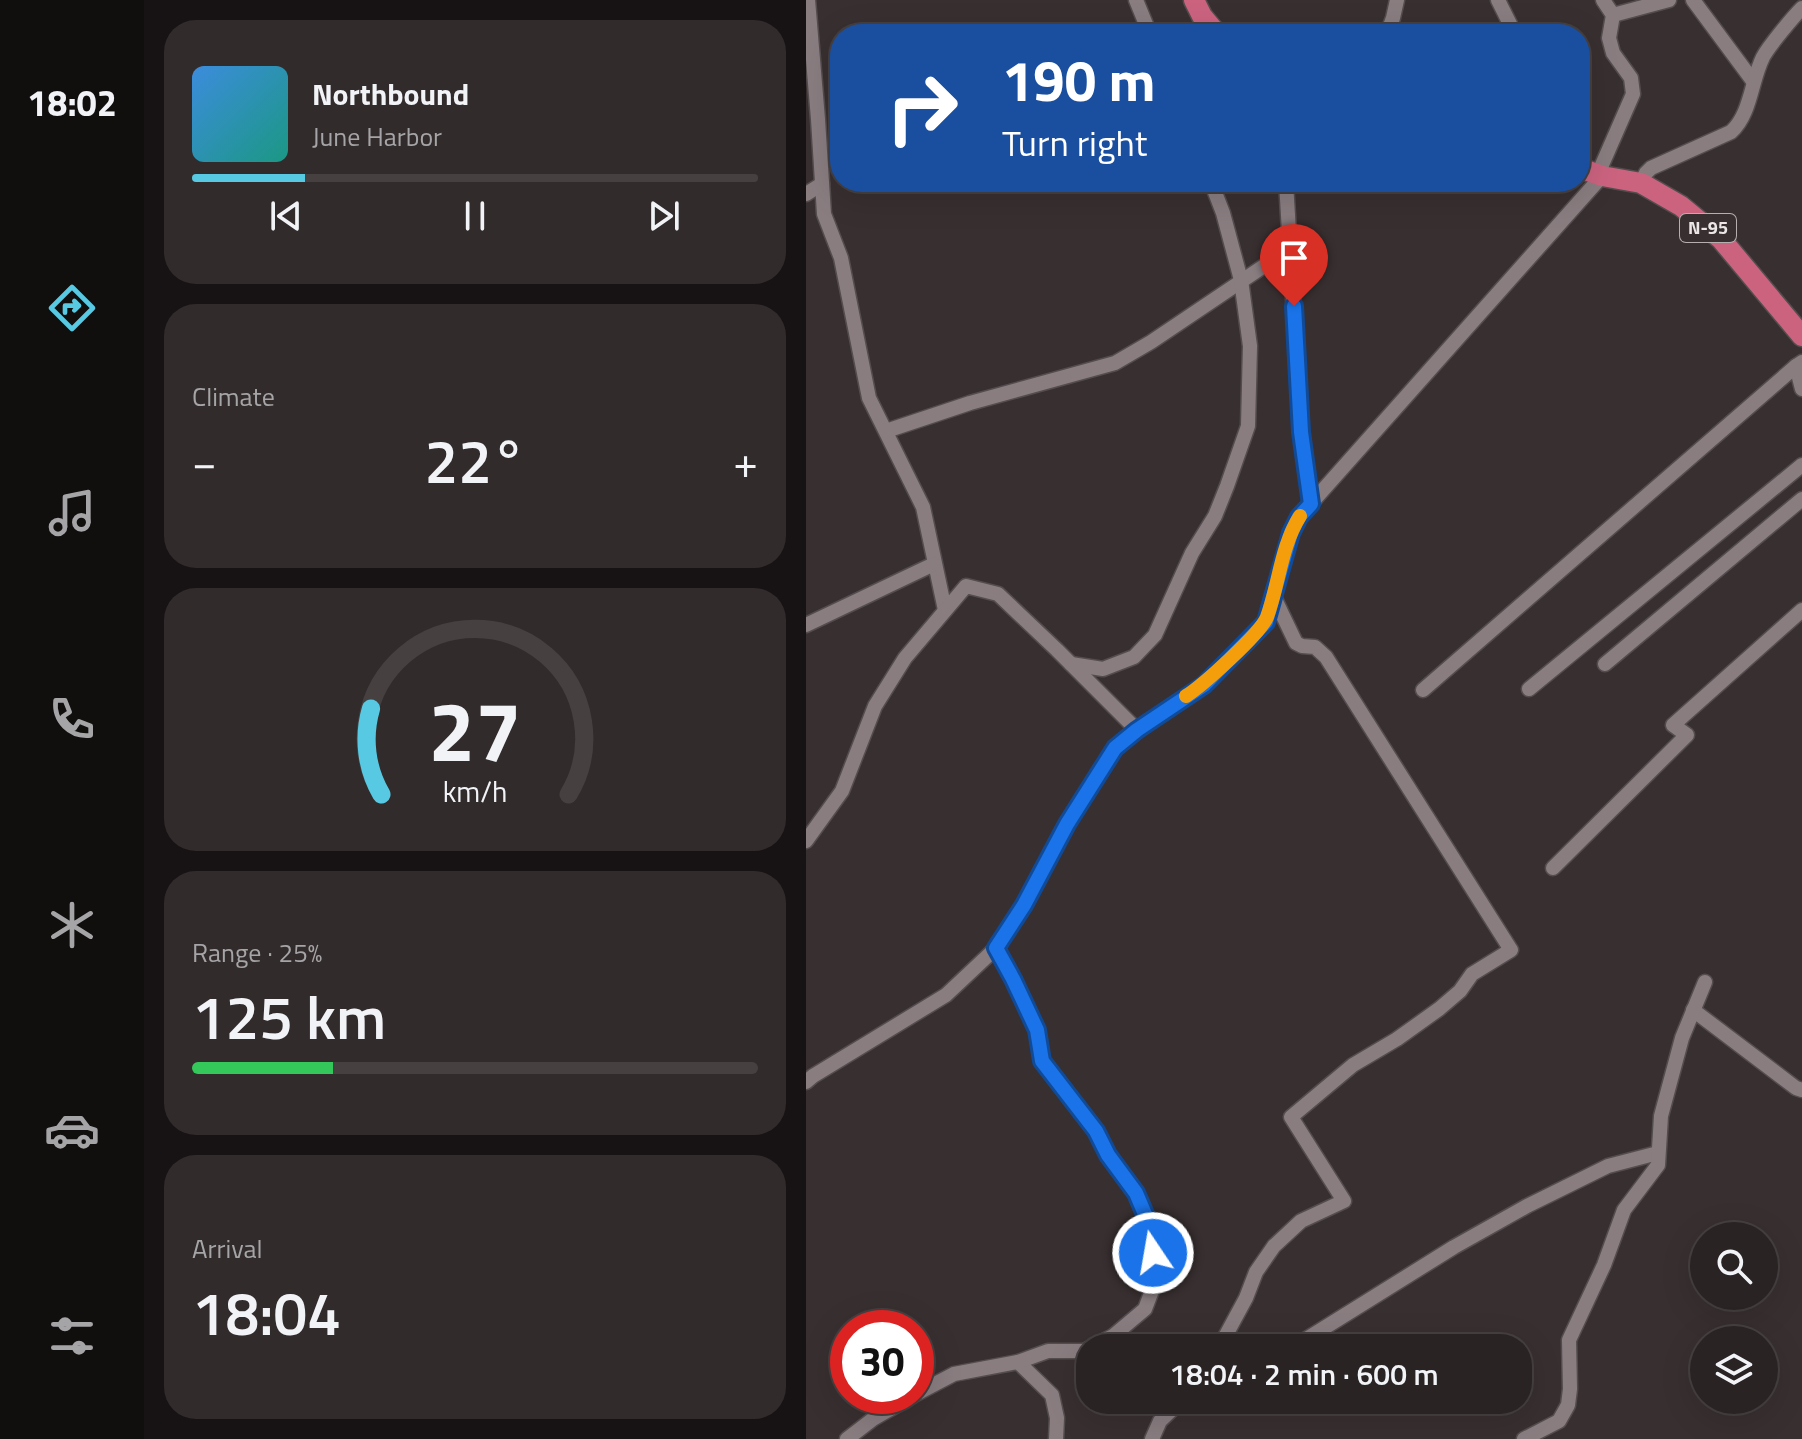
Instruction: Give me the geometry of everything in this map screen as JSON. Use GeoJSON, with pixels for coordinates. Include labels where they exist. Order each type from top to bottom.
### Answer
{"type":"FeatureCollection","features":[{"type":"Feature","properties":{"kind":"highway"},"geometry":{"type":"LineString","coordinates":[[1194,0],[1209,24]]}},
{"type":"Feature","properties":{"kind":"highway","name":"N-95"},"geometry":{"type":"LineString","coordinates":[[1593,173],[1641,183],[1681,206],[1721,239],[1802,335]]}},
{"type":"Feature","properties":{"kind":"street"},"geometry":{"type":"LineString","coordinates":[[1136,0],[1146,24]]}},
{"type":"Feature","properties":{"kind":"street"},"geometry":{"type":"LineString","coordinates":[[1391,24],[1397,0]]}},
{"type":"Feature","properties":{"kind":"street"},"geometry":{"type":"LineString","coordinates":[[1498,0],[1510,24]]}},
{"type":"Feature","properties":{"kind":"street"},"geometry":{"type":"LineString","coordinates":[[1593,173],[1633,94],[1631,78],[1613,53],[1609,38],[1613,15],[1603,0]]}},
{"type":"Feature","properties":{"kind":"street"},"geometry":{"type":"LineString","coordinates":[[1613,15],[1669,0]]}},
{"type":"Feature","properties":{"kind":"street"},"geometry":{"type":"LineString","coordinates":[[1693,0],[1753,81]]}},
{"type":"Feature","properties":{"kind":"street"},"geometry":{"type":"LineString","coordinates":[[807,4],[812,115],[824,214],[841,258],[869,398],[923,507],[945,610]]}},
{"type":"Feature","properties":{"kind":"street"},"geometry":{"type":"LineString","coordinates":[[1641,183],[1651,168],[1736,127],[1764,55],[1802,8]]}},
{"type":"Feature","properties":{"kind":"street"},"geometry":{"type":"LineString","coordinates":[[806,194],[822,184]]}},
{"type":"Feature","properties":{"kind":"street"},"geometry":{"type":"LineString","coordinates":[[1071,664],[1103,669],[1134,657],[1155,635],[1192,553],[1215,516],[1248,426],[1250,346],[1241,280],[1215,192]]}},
{"type":"Feature","properties":{"kind":"street"},"geometry":{"type":"LineString","coordinates":[[1287,192],[1301,432],[1311,504]]}},
{"type":"Feature","properties":{"kind":"street"},"geometry":{"type":"LineString","coordinates":[[808,1076],[946,995],[996,948],[1115,748],[1204,685],[1266,622],[1291,533],[1299,517],[1577,192]]}},
{"type":"Feature","properties":{"kind":"street"},"geometry":{"type":"LineString","coordinates":[[886,431],[970,403],[1115,363],[1264,266],[1292,259]]}},
{"type":"Feature","properties":{"kind":"street"},"geometry":{"type":"LineString","coordinates":[[1799,364],[1802,389]]}},
{"type":"Feature","properties":{"kind":"street"},"geometry":{"type":"LineString","coordinates":[[1423,690],[1799,364]]}},
{"type":"Feature","properties":{"kind":"street"},"geometry":{"type":"LineString","coordinates":[[1529,689],[1802,465]]}},
{"type":"Feature","properties":{"kind":"street"},"geometry":{"type":"LineString","coordinates":[[1605,664],[1802,499]]}},
{"type":"Feature","properties":{"kind":"street"},"geometry":{"type":"LineString","coordinates":[[806,625],[934,564]]}},
{"type":"Feature","properties":{"kind":"street"},"geometry":{"type":"LineString","coordinates":[[806,841],[842,791],[875,706],[905,658],[966,586],[998,594],[1137,730]]}},
{"type":"Feature","properties":{"kind":"street"},"geometry":{"type":"LineString","coordinates":[[1227,1334],[1256,1272],[1274,1246],[1301,1221],[1344,1201],[1291,1117],[1353,1065],[1439,1009],[1460,991],[1472,974],[1511,950],[1326,657],[1315,647],[1296,643],[1273,595]]}},
{"type":"Feature","properties":{"kind":"street"},"geometry":{"type":"LineString","coordinates":[[1553,868],[1687,735],[1673,725],[1802,610]]}},
{"type":"Feature","properties":{"kind":"street"},"geometry":{"type":"LineString","coordinates":[[996,948],[1037,1030],[1042,1061],[1096,1131],[1108,1155],[1136,1193],[1150,1226],[1156,1280],[1145,1309],[1115,1334]]}},
{"type":"Feature","properties":{"kind":"street"},"geometry":{"type":"LineString","coordinates":[[1524,1439],[1550,1427],[1563,1416],[1568,1405],[1569,1340],[1604,1265],[1624,1210],[1658,1165],[1661,1116],[1682,1038],[1705,982]]}},
{"type":"Feature","properties":{"kind":"street"},"geometry":{"type":"LineString","coordinates":[[1693,1010],[1802,1090]]}},
{"type":"Feature","properties":{"kind":"street"},"geometry":{"type":"LineString","coordinates":[[1315,1334],[1454,1247],[1527,1206],[1608,1166],[1658,1153]]}},
{"type":"Feature","properties":{"kind":"street"},"geometry":{"type":"LineString","coordinates":[[934,1384],[954,1374],[1018,1362],[1048,1351],[1076,1351]]}},
{"type":"Feature","properties":{"kind":"street"},"geometry":{"type":"LineString","coordinates":[[1018,1362],[1052,1395],[1057,1418],[1056,1439]]}},
{"type":"Feature","properties":{"kind":"street"},"geometry":{"type":"LineString","coordinates":[[847,1439],[882,1414]]}},
{"type":"Feature","properties":{"kind":"street"},"geometry":{"type":"LineString","coordinates":[[1152,1439],[1160,1421],[1167,1414]]}},
{"type":"Feature","properties":{"kind":"slow traffic"},"geometry":{"type":"LineString","coordinates":[[1186,696],[1204,685],[1266,622],[1291,533],[1300,516]]}},
{"type":"Feature","properties":{"kind":"route"},"geometry":{"type":"LineString","coordinates":[[1153,1253],[1150,1226],[1136,1193],[1108,1155],[1096,1131],[1042,1061],[1037,1030],[996,948],[1115,748],[1204,685],[1266,622],[1291,533],[1299,517],[1311,504],[1301,432],[1294,306]]}}]}
